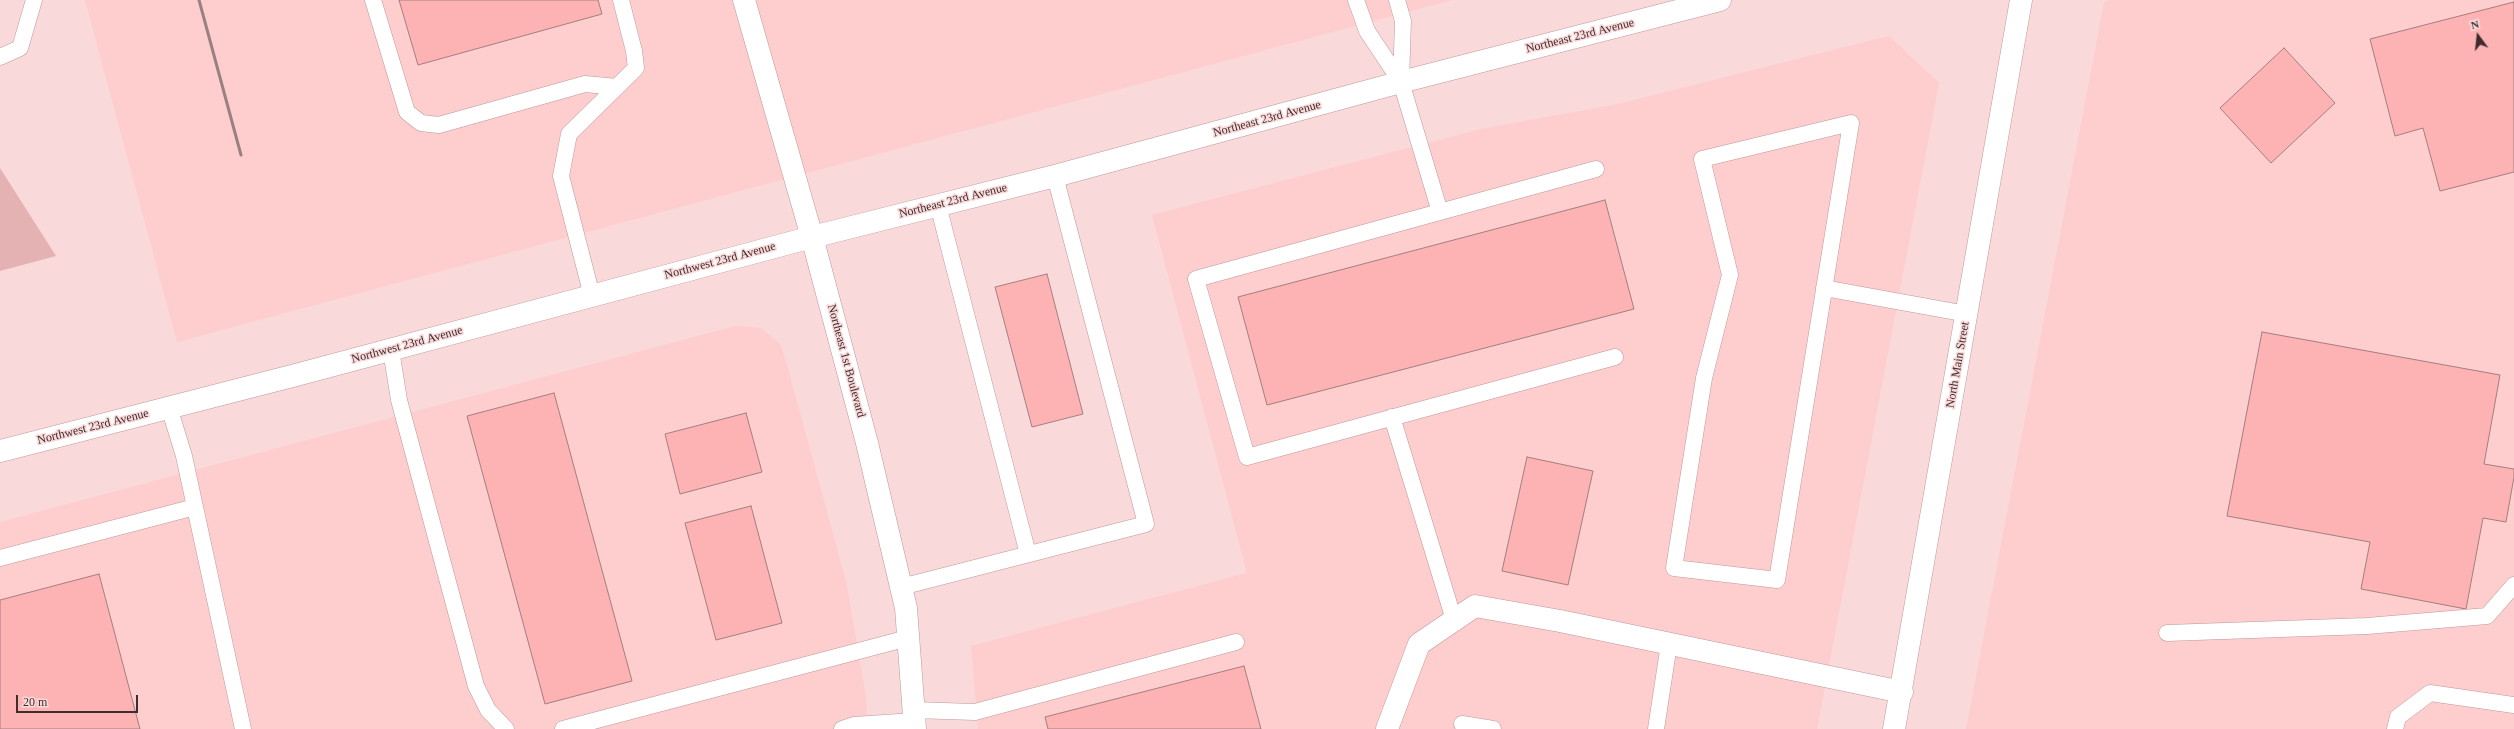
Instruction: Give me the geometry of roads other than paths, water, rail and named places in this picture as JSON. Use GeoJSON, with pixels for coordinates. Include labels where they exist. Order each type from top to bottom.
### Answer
{"type":"FeatureCollection","features":[{"type":"Feature","properties":{"kind":"main road","name":"Northeast 1st Boulevard"},"geometry":{"type":"LineString","coordinates":[[744,0],[812,236],[867,443],[906,608],[914,720]]}},
{"type":"Feature","properties":{"kind":"main road","name":"Northeast 23rd Avenue"},"geometry":{"type":"LineString","coordinates":[[812,236],[1055,176],[1401,82],[1720,0]]}},
{"type":"Feature","properties":{"kind":"main road","name":"North Main Street"},"geometry":{"type":"LineString","coordinates":[[1894,729],[1902,692],[2021,0]]}},
{"type":"Feature","properties":{"kind":"main road","name":"Northwest 23rd Avenue"},"geometry":{"type":"LineString","coordinates":[[0,451],[391,350],[812,236]]}},
{"type":"Feature","properties":{"kind":"main road"},"geometry":{"type":"LineString","coordinates":[[1387,729],[1418,644],[1475,606],[1560,621],[1902,692]]}},
{"type":"Feature","properties":{"kind":"lane"},"geometry":{"type":"LineString","coordinates":[[0,57],[20,48],[34,0]]}},
{"type":"Feature","properties":{"kind":"lane"},"geometry":{"type":"LineString","coordinates":[[373,0],[407,112],[421,123],[439,125],[585,84],[617,87]]}},
{"type":"Feature","properties":{"kind":"lane"},"geometry":{"type":"LineString","coordinates":[[592,296],[561,176],[569,134],[590,110],[617,87],[636,68],[634,51],[621,0]]}},
{"type":"Feature","properties":{"kind":"lane"},"geometry":{"type":"LineString","coordinates":[[1356,0],[1367,31],[1401,82],[1440,212]]}},
{"type":"Feature","properties":{"kind":"lane"},"geometry":{"type":"LineString","coordinates":[[1397,0],[1402,20],[1401,82]]}},
{"type":"Feature","properties":{"kind":"lane"},"geometry":{"type":"LineString","coordinates":[[1851,123],[1824,288],[1777,580],[1674,568],[1704,378],[1730,275],[1702,159],[1851,123]]}},
{"type":"Feature","properties":{"kind":"lane"},"geometry":{"type":"LineString","coordinates":[[1596,169],[1196,279],[1247,457],[1615,357]]}},
{"type":"Feature","properties":{"kind":"lane"},"geometry":{"type":"LineString","coordinates":[[901,587],[1146,524],[1055,176]]}},
{"type":"Feature","properties":{"kind":"lane"},"geometry":{"type":"LineString","coordinates":[[938,205],[1028,554]]}},
{"type":"Feature","properties":{"kind":"lane"},"geometry":{"type":"LineString","coordinates":[[1824,288],[1967,314]]}},
{"type":"Feature","properties":{"kind":"lane"},"geometry":{"type":"LineString","coordinates":[[391,350],[399,400],[476,686],[488,710],[506,729]]}},
{"type":"Feature","properties":{"kind":"lane"},"geometry":{"type":"LineString","coordinates":[[170,407],[184,456],[243,729]]}},
{"type":"Feature","properties":{"kind":"lane"},"geometry":{"type":"LineString","coordinates":[[1392,417],[1454,620]]}},
{"type":"Feature","properties":{"kind":"lane"},"geometry":{"type":"LineString","coordinates":[[0,558],[195,507]]}},
{"type":"Feature","properties":{"kind":"lane"},"geometry":{"type":"LineString","coordinates":[[2166,633],[2367,626],[2487,616],[2514,585]]}},
{"type":"Feature","properties":{"kind":"lane"},"geometry":{"type":"LineString","coordinates":[[563,729],[908,638]]}},
{"type":"Feature","properties":{"kind":"lane"},"geometry":{"type":"LineString","coordinates":[[842,729],[854,725],[914,720],[975,712],[1236,642]]}},
{"type":"Feature","properties":{"kind":"lane"},"geometry":{"type":"LineString","coordinates":[[1656,729],[1669,644]]}},
{"type":"Feature","properties":{"kind":"lane"},"geometry":{"type":"LineString","coordinates":[[2395,729],[2398,717],[2430,693],[2514,705]]}},
{"type":"Feature","properties":{"kind":"lane"},"geometry":{"type":"LineString","coordinates":[[1462,724],[1492,729]]}},
{"type":"Feature","properties":{"kind":"railway"},"geometry":{"type":"LineString","coordinates":[[199,0],[241,155]]}}]}
